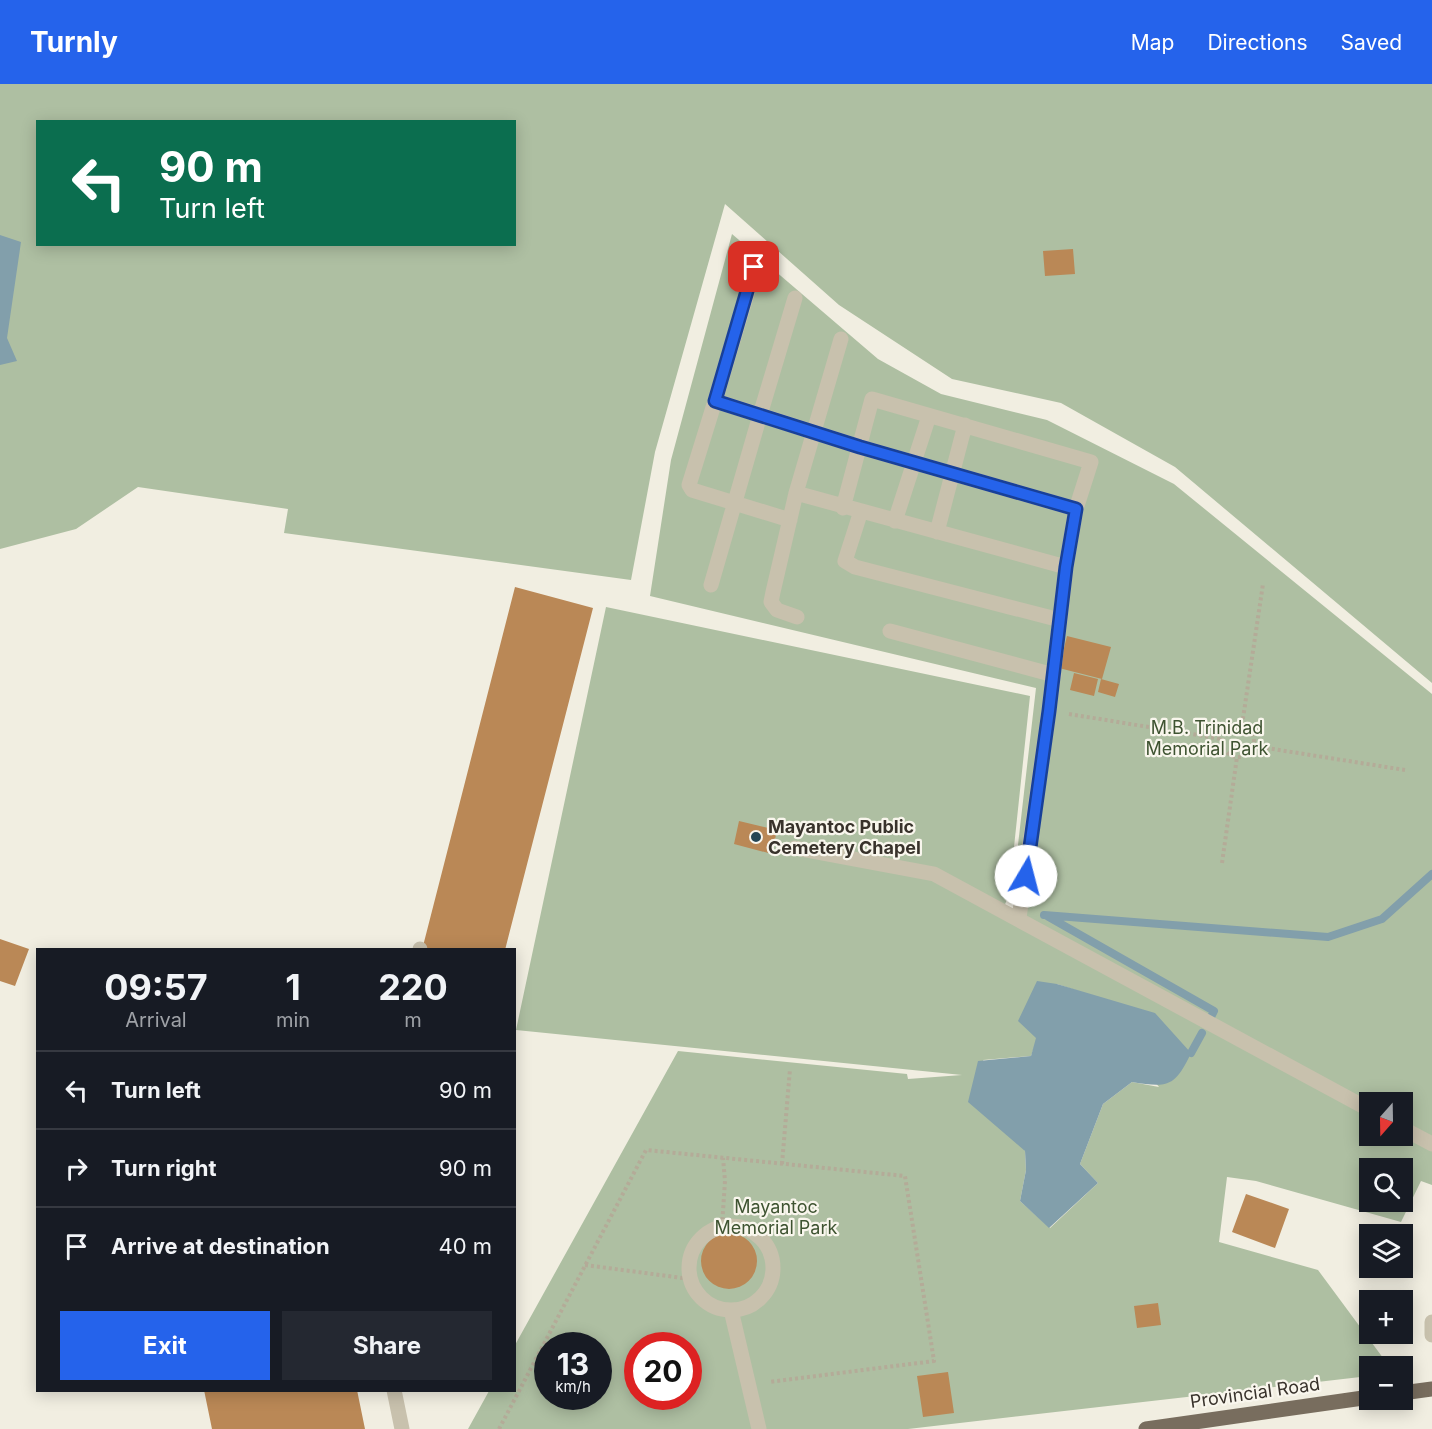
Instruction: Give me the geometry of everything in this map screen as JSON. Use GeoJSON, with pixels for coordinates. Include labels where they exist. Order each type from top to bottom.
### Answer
{"type":"FeatureCollection","features":[{"type":"Feature","properties":{"kind":"main road"},"geometry":{"type":"LineString","coordinates":[[1413,1392],[1432,1389]]}},
{"type":"Feature","properties":{"kind":"main road","name":"Provincial Road"},"geometry":{"type":"LineString","coordinates":[[1146,1429],[1359,1399]]}},
{"type":"Feature","properties":{"kind":"lane"},"geometry":{"type":"LineString","coordinates":[[754,267],[689,485],[693,490],[790,520]]}},
{"type":"Feature","properties":{"kind":"lane"},"geometry":{"type":"LineString","coordinates":[[711,585],[795,298]]}},
{"type":"Feature","properties":{"kind":"lane"},"geometry":{"type":"LineString","coordinates":[[797,617],[777,610],[771,602],[796,492],[841,339]]}},
{"type":"Feature","properties":{"kind":"lane"},"geometry":{"type":"LineString","coordinates":[[843,508],[872,399],[1091,462],[1076,509],[1066,567],[1054,675],[1019,918]]}},
{"type":"Feature","properties":{"kind":"lane"},"geometry":{"type":"LineString","coordinates":[[715,401],[860,447],[1076,509]]}},
{"type":"Feature","properties":{"kind":"lane"},"geometry":{"type":"LineString","coordinates":[[895,521],[928,416]]}},
{"type":"Feature","properties":{"kind":"lane"},"geometry":{"type":"LineString","coordinates":[[937,532],[965,425]]}},
{"type":"Feature","properties":{"kind":"lane"},"geometry":{"type":"LineString","coordinates":[[796,492],[843,508],[1066,567]]}},
{"type":"Feature","properties":{"kind":"lane"},"geometry":{"type":"LineString","coordinates":[[861,511],[845,561],[855,567],[1060,620]]}},
{"type":"Feature","properties":{"kind":"lane"},"geometry":{"type":"LineString","coordinates":[[890,631],[1054,675]]}},
{"type":"Feature","properties":{"kind":"lane"},"geometry":{"type":"LineString","coordinates":[[795,848],[934,874],[1359,1104]]}},
{"type":"Feature","properties":{"kind":"lane"},"geometry":{"type":"LineString","coordinates":[[1413,1134],[1432,1144]]}},
{"type":"Feature","properties":{"kind":"lane"},"geometry":{"type":"LineString","coordinates":[[722,1226],[736,1226],[761,1238],[769,1249],[773,1263],[772,1277],[767,1290],[758,1301],[745,1308],[731,1310],[717,1308],[705,1301],[690,1279],[688,1265],[698,1241],[709,1232],[722,1226]]}},
{"type":"Feature","properties":{"kind":"lane"},"geometry":{"type":"LineString","coordinates":[[731,1310],[759,1429]]}},
{"type":"Feature","properties":{"kind":"lane"},"geometry":{"type":"LineString","coordinates":[[1432,1322],[1432,1335]]}},
{"type":"Feature","properties":{"kind":"lane"},"geometry":{"type":"LineString","coordinates":[[394,1392],[402,1429]]}},
{"type":"Feature","properties":{"kind":"path"},"geometry":{"type":"LineString","coordinates":[[1242,725],[1263,584]]}},
{"type":"Feature","properties":{"kind":"path"},"geometry":{"type":"LineString","coordinates":[[1049,711],[1222,739]]}},
{"type":"Feature","properties":{"kind":"path"},"geometry":{"type":"LineString","coordinates":[[1242,725],[1253,735],[1254,746],[1248,754],[1237,757],[1224,749],[1222,739],[1227,729],[1242,725]]}},
{"type":"Feature","properties":{"kind":"path"},"geometry":{"type":"LineString","coordinates":[[1254,746],[1405,770]]}},
{"type":"Feature","properties":{"kind":"path"},"geometry":{"type":"LineString","coordinates":[[1222,863],[1237,757]]}},
{"type":"Feature","properties":{"kind":"path"},"geometry":{"type":"LineString","coordinates":[[782,1164],[790,1069]]}},
{"type":"Feature","properties":{"kind":"path"},"geometry":{"type":"LineString","coordinates":[[499,1429],[646,1150],[906,1176],[934,1361],[750,1385]]}},
{"type":"Feature","properties":{"kind":"path"},"geometry":{"type":"LineString","coordinates":[[722,1226],[725,1181],[723,1158]]}},
{"type":"Feature","properties":{"kind":"path"},"geometry":{"type":"LineString","coordinates":[[585,1265],[690,1279]]}},
{"type":"Feature","properties":{"kind":"green space"},"geometry":{"type":"Polygon","coordinates":[[[0,84],[1432,84],[1432,683],[1175,467],[1061,403],[952,379],[839,305],[725,204],[655,452],[631,580],[284,533],[288,509],[138,487],[76,529],[0,549],[0,84]]]}},
{"type":"Feature","properties":{"kind":"green space"},"geometry":{"type":"Polygon","coordinates":[[[732,234],[878,359],[941,394],[1047,420],[1174,484],[1432,694],[1432,1185],[1421,1181],[1413,1197],[1413,1158],[1359,1158],[1359,1210],[1256,1181],[1227,1177],[1219,1242],[1318,1270],[1359,1325],[1359,1344],[1373,1344],[1382,1356],[1359,1356],[1359,1377],[908,1429],[468,1429],[488,1392],[516,1392],[516,1343],[678,1051],[907,1074],[908,1079],[962,1075],[516,1030],[606,607],[1030,696],[1009,894],[1001,915],[1019,918],[1022,901],[1012,897],[1036,688],[650,596],[671,460],[732,234]],[[1057,984],[1031,1056],[983,1060],[1025,1151],[1026,1170],[1020,1201],[1050,1228],[1098,1183],[1080,1164],[1103,1104],[1132,1082],[1159,1087],[1084,993],[1057,984]]]}},
{"type":"Feature","properties":{"kind":"green space"},"geometry":{"type":"Polygon","coordinates":[[[1366,1212],[1406,1212],[1401,1222],[1366,1212]]]}},
{"type":"Feature","properties":{"kind":"water"},"geometry":{"type":"Polygon","coordinates":[[[0,235],[21,242],[7,338],[17,361],[0,365],[0,235]]]}},
{"type":"Feature","properties":{"kind":"water"},"geometry":{"type":"Polygon","coordinates":[[[1037,981],[1057,984],[1155,1013],[1191,1053],[1175,1079],[1154,1085],[1132,1082],[1103,1104],[1080,1164],[1098,1183],[1049,1228],[1020,1201],[1026,1170],[1025,1151],[968,1102],[978,1061],[1031,1056],[1036,1038],[1018,1021],[1037,981]]]}},
{"type":"Feature","properties":{"kind":"building"},"geometry":{"type":"Polygon","coordinates":[[[1073,249],[1075,274],[1045,276],[1043,251],[1073,249]]]}},
{"type":"Feature","properties":{"kind":"building"},"geometry":{"type":"Polygon","coordinates":[[[515,587],[593,608],[506,948],[423,948],[515,587]]]}},
{"type":"Feature","properties":{"kind":"building"},"geometry":{"type":"Polygon","coordinates":[[[1067,636],[1111,647],[1102,679],[1059,668],[1067,636]]]}},
{"type":"Feature","properties":{"kind":"building"},"geometry":{"type":"Polygon","coordinates":[[[1074,673],[1098,679],[1094,696],[1070,690],[1074,673]]]}},
{"type":"Feature","properties":{"kind":"building"},"geometry":{"type":"Polygon","coordinates":[[[1101,679],[1119,684],[1115,697],[1098,692],[1101,679]]]}},
{"type":"Feature","properties":{"kind":"building","name":"Mayantoc Public Cemetery Chapel"},"geometry":{"type":"Polygon","coordinates":[[[739,821],[777,830],[772,854],[734,844],[739,821]]]}},
{"type":"Feature","properties":{"kind":"building"},"geometry":{"type":"Polygon","coordinates":[[[0,939],[29,949],[15,986],[0,981],[0,939]]]}},
{"type":"Feature","properties":{"kind":"building"},"geometry":{"type":"Polygon","coordinates":[[[1246,1194],[1289,1209],[1275,1248],[1232,1232],[1246,1194]]]}},
{"type":"Feature","properties":{"kind":"building"},"geometry":{"type":"Polygon","coordinates":[[[729,1233],[740,1235],[749,1241],[755,1250],[757,1261],[755,1272],[749,1281],[740,1287],[729,1289],[718,1287],[709,1281],[703,1272],[701,1261],[703,1250],[709,1241],[718,1235],[729,1233]]]}},
{"type":"Feature","properties":{"kind":"building"},"geometry":{"type":"Polygon","coordinates":[[[1158,1303],[1161,1325],[1137,1328],[1134,1306],[1158,1303]]]}},
{"type":"Feature","properties":{"kind":"building"},"geometry":{"type":"Polygon","coordinates":[[[948,1372],[954,1413],[923,1417],[917,1376],[948,1372]]]}},
{"type":"Feature","properties":{"kind":"building"},"geometry":{"type":"Polygon","coordinates":[[[204,1392],[357,1392],[365,1429],[212,1429],[204,1392]]]}},
{"type":"Feature","properties":{"kind":"waterway"},"geometry":{"type":"LineString","coordinates":[[1044,915],[1328,937],[1382,919],[1432,874]]}},
{"type":"Feature","properties":{"kind":"waterway"},"geometry":{"type":"LineString","coordinates":[[1047,916],[1214,1011],[1211,1017]]}},
{"type":"Feature","properties":{"kind":"waterway"},"geometry":{"type":"LineString","coordinates":[[1191,1053],[1202,1033]]}},
{"type":"Feature","properties":{"kind":"place","name":"Mayantoc Public Cemetery Chapel"},"geometry":{"type":"Point","coordinates":[756,837]}},
{"type":"Feature","properties":{"kind":"route"},"geometry":{"type":"LineString","coordinates":[[754,267],[715,401],[860,447],[1076,509],[1066,567],[1026,876]]}},
{"type":"Feature","properties":{"kind":"park label","name":"M.B. Trinidad Memorial Park"},"geometry":{"type":"Point","coordinates":[1207,738]}},
{"type":"Feature","properties":{"kind":"park label","name":"Mayantoc Memorial Park"},"geometry":{"type":"Point","coordinates":[776,1217]}}]}
